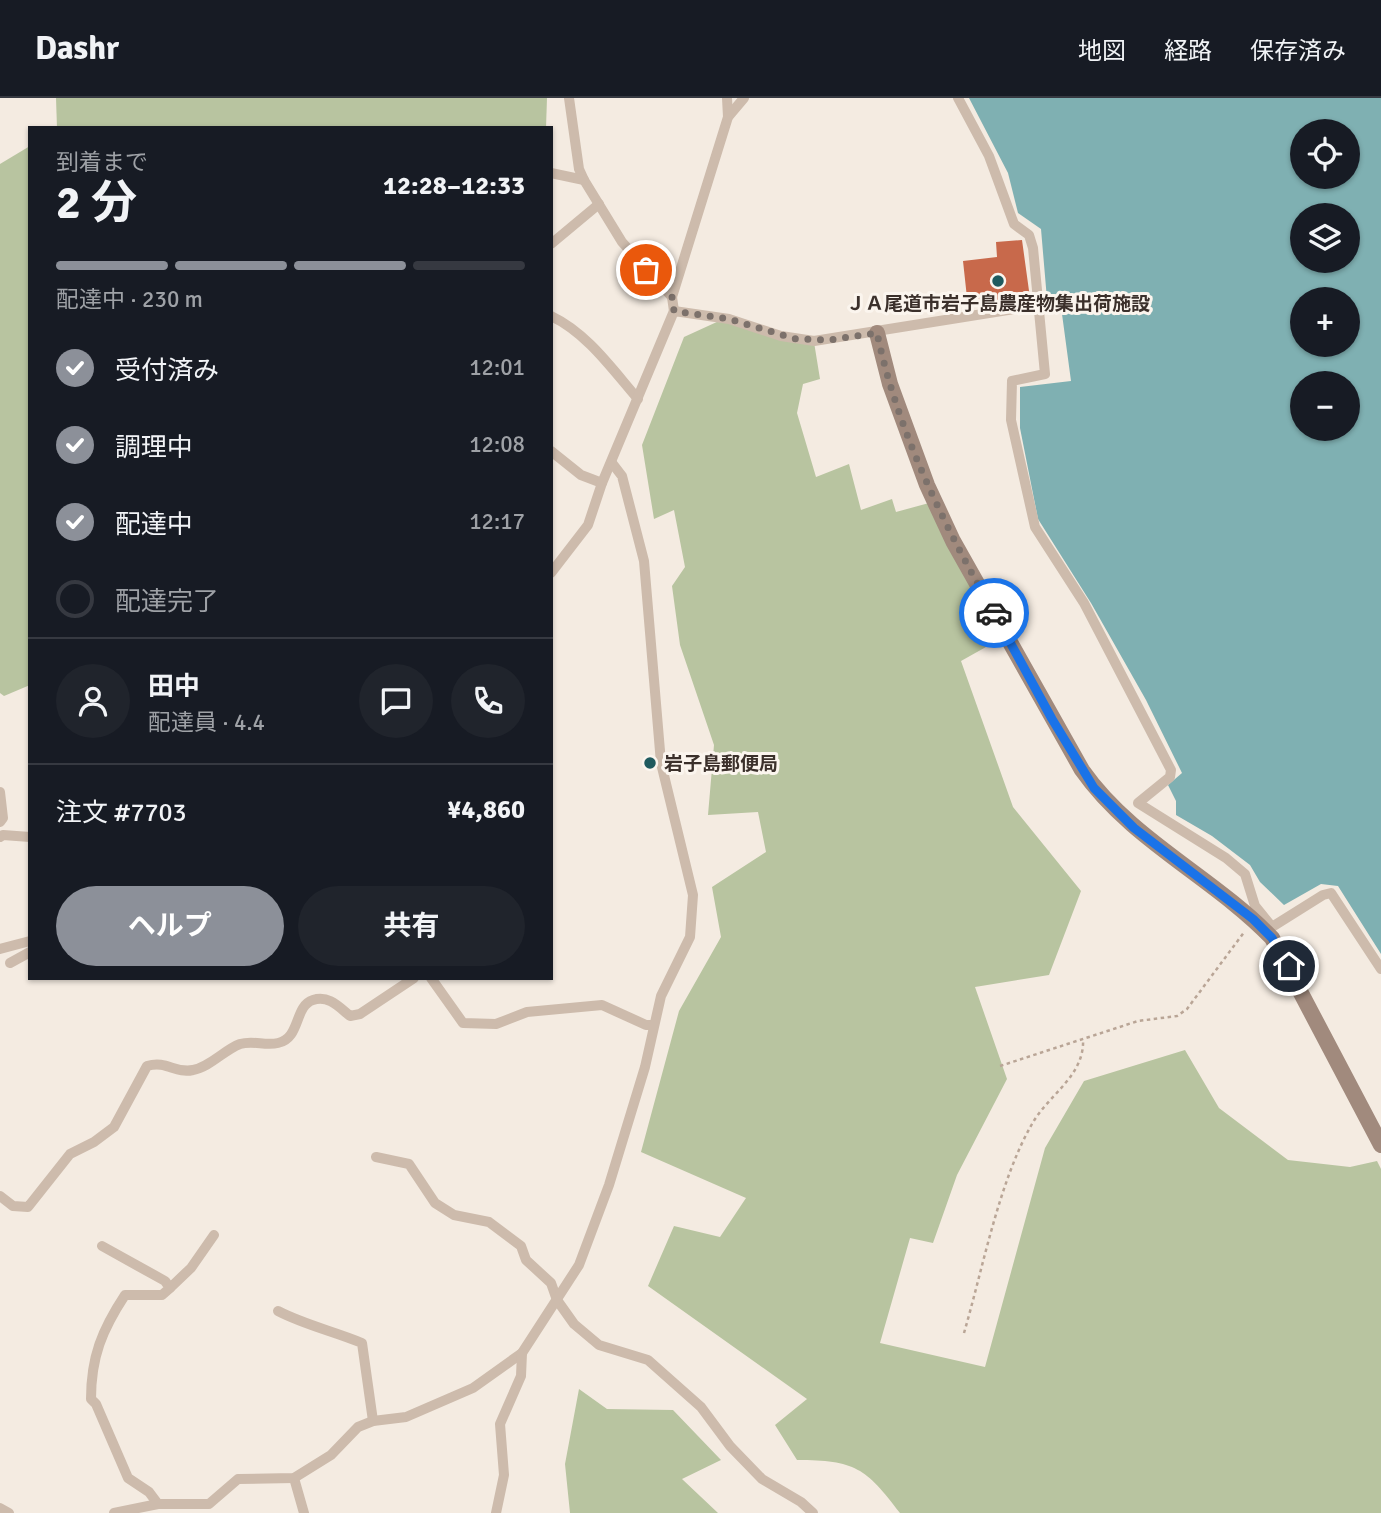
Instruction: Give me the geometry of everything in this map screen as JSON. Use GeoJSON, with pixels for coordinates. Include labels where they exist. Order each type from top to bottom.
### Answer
{"type":"FeatureCollection","features":[{"type":"Feature","properties":{"kind":"street"},"geometry":{"type":"LineString","coordinates":[[569,98],[579,169],[584,180],[622,242],[672,297]]}},
{"type":"Feature","properties":{"kind":"street"},"geometry":{"type":"LineString","coordinates":[[553,570],[589,525],[602,483],[674,311],[672,297],[728,117],[727,98]]}},
{"type":"Feature","properties":{"kind":"street"},"geometry":{"type":"LineString","coordinates":[[728,117],[744,98]]}},
{"type":"Feature","properties":{"kind":"street"},"geometry":{"type":"LineString","coordinates":[[958,98],[989,156],[1014,224],[1029,235],[1045,374],[1012,381],[1013,432],[1035,527],[1084,603],[1171,769],[1170,777],[1138,803],[1226,858],[1245,874],[1255,906],[1272,927],[1323,895],[1331,893],[1381,969]]}},
{"type":"Feature","properties":{"kind":"street"},"geometry":{"type":"LineString","coordinates":[[553,173],[584,180]]}},
{"type":"Feature","properties":{"kind":"street"},"geometry":{"type":"LineString","coordinates":[[553,242],[599,204]]}},
{"type":"Feature","properties":{"kind":"street"},"geometry":{"type":"LineString","coordinates":[[674,311],[729,319],[796,339],[829,340],[1039,305]]}},
{"type":"Feature","properties":{"kind":"street"},"geometry":{"type":"LineString","coordinates":[[553,317],[568,324],[592,347],[638,399]]}},
{"type":"Feature","properties":{"kind":"street"},"geometry":{"type":"LineString","coordinates":[[877,333],[890,384],[927,485],[953,541],[1082,770],[1094,788],[1134,828],[1253,919],[1272,938],[1381,1144]]}},
{"type":"Feature","properties":{"kind":"street"},"geometry":{"type":"LineString","coordinates":[[553,453],[581,475],[602,483]]}},
{"type":"Feature","properties":{"kind":"street"},"geometry":{"type":"LineString","coordinates":[[114,1513],[158,1504],[209,1504],[238,1479],[294,1478],[331,1455],[358,1427],[373,1421],[406,1417],[473,1388],[522,1353],[579,1265],[609,1185],[645,1067],[661,996],[690,937],[693,895],[660,763],[644,561],[622,475],[612,463]]}},
{"type":"Feature","properties":{"kind":"street"},"geometry":{"type":"LineString","coordinates":[[0,792],[3,818],[0,822]]}},
{"type":"Feature","properties":{"kind":"street"},"geometry":{"type":"LineString","coordinates":[[0,837],[28,837]]}},
{"type":"Feature","properties":{"kind":"street"},"geometry":{"type":"LineString","coordinates":[[0,949],[28,942]]}},
{"type":"Feature","properties":{"kind":"street"},"geometry":{"type":"LineString","coordinates":[[10,963],[28,953]]}},
{"type":"Feature","properties":{"kind":"street"},"geometry":{"type":"LineString","coordinates":[[0,1196],[13,1206],[28,1207],[70,1154],[94,1142],[114,1127],[147,1066],[161,1062],[177,1070],[194,1070],[239,1044],[253,1041],[278,1043],[288,1038],[296,1026],[303,1005],[315,999],[330,999],[350,1016],[360,1013],[411,980]]}},
{"type":"Feature","properties":{"kind":"street"},"geometry":{"type":"LineString","coordinates":[[432,980],[463,1023],[496,1024],[527,1012],[602,1005],[646,1025],[654,1025]]}},
{"type":"Feature","properties":{"kind":"street"},"geometry":{"type":"LineString","coordinates":[[376,1157],[409,1164],[435,1203],[454,1215],[489,1222],[521,1246],[526,1260],[551,1283],[558,1300],[575,1324],[599,1345],[648,1360],[701,1408],[730,1446],[762,1479],[813,1513]]}},
{"type":"Feature","properties":{"kind":"street"},"geometry":{"type":"LineString","coordinates":[[158,1504],[149,1492],[128,1478],[96,1404],[91,1399],[91,1374],[104,1328],[125,1295],[162,1295],[191,1268],[214,1235]]}},
{"type":"Feature","properties":{"kind":"street"},"geometry":{"type":"LineString","coordinates":[[102,1246],[165,1281],[170,1288]]}},
{"type":"Feature","properties":{"kind":"street"},"geometry":{"type":"LineString","coordinates":[[278,1311],[304,1325],[327,1328],[362,1343],[373,1421]]}},
{"type":"Feature","properties":{"kind":"street"},"geometry":{"type":"LineString","coordinates":[[496,1513],[503,1475],[500,1424],[521,1376],[522,1353]]}},
{"type":"Feature","properties":{"kind":"street"},"geometry":{"type":"LineString","coordinates":[[294,1478],[304,1513]]}},
{"type":"Feature","properties":{"kind":"street"},"geometry":{"type":"LineString","coordinates":[[0,1508],[9,1513]]}},
{"type":"Feature","properties":{"kind":"path"},"geometry":{"type":"LineString","coordinates":[[1000,1066],[1138,1021],[1177,1016],[1187,1009],[1253,919]]}},
{"type":"Feature","properties":{"kind":"path"},"geometry":{"type":"LineString","coordinates":[[964,1333],[1008,1181],[1032,1122],[1071,1077],[1084,1053],[1083,1039]]}},
{"type":"Feature","properties":{"kind":"green space"},"geometry":{"type":"Polygon","coordinates":[[[56,98],[547,98],[546,126],[57,126],[56,98]]]}},
{"type":"Feature","properties":{"kind":"green space"},"geometry":{"type":"Polygon","coordinates":[[[28,147],[28,686],[4,696],[0,693],[0,164],[28,147]]]}},
{"type":"Feature","properties":{"kind":"green space"},"geometry":{"type":"Polygon","coordinates":[[[719,321],[814,342],[820,379],[803,384],[797,413],[816,477],[849,464],[861,510],[892,499],[896,512],[929,503],[1002,638],[961,661],[1013,807],[1081,891],[1049,975],[975,987],[1007,1079],[957,1175],[933,1243],[910,1238],[880,1343],[985,1367],[1045,1148],[1084,1081],[1185,1050],[1219,1108],[1288,1160],[1350,1167],[1377,1161],[1381,1169],[1381,1513],[900,1513],[878,1486],[858,1470],[833,1462],[797,1460],[775,1425],[807,1399],[648,1286],[674,1226],[720,1237],[746,1198],[641,1152],[679,1011],[721,937],[712,887],[766,852],[758,812],[708,815],[714,745],[680,645],[672,586],[685,567],[674,510],[654,519],[642,445],[684,337],[719,321]]]}},
{"type":"Feature","properties":{"kind":"green space"},"geometry":{"type":"Polygon","coordinates":[[[579,1389],[607,1409],[673,1410],[721,1460],[682,1479],[718,1513],[570,1513],[565,1464],[579,1389]]]}},
{"type":"Feature","properties":{"kind":"water"},"geometry":{"type":"Polygon","coordinates":[[[969,98],[1381,98],[1381,954],[1338,886],[1321,884],[1284,905],[1260,882],[1250,865],[1212,836],[1176,815],[1176,801],[1168,785],[1182,773],[1146,700],[1091,603],[1038,519],[1020,428],[1020,387],[1071,381],[1062,314],[1048,311],[1041,229],[1018,213],[1008,173],[969,98]]]}},
{"type":"Feature","properties":{"kind":"building","name":"ＪＡ尾道市岩子島農産物集出荷施設"},"geometry":{"type":"Polygon","coordinates":[[[1022,240],[1030,298],[968,307],[963,261],[997,257],[996,242],[1022,240]]]}},
{"type":"Feature","properties":{"kind":"way so far"},"geometry":{"type":"LineString","coordinates":[[646,270],[672,297],[674,311],[729,319],[796,339],[814,341],[877,333],[890,384],[927,485],[953,541],[994,613]]}},
{"type":"Feature","properties":{"kind":"place","name":"ＪＡ尾道市岩子島農産物集出荷施設"},"geometry":{"type":"Point","coordinates":[998,281]}},
{"type":"Feature","properties":{"kind":"place","name":"岩子島郵便局"},"geometry":{"type":"Point","coordinates":[650,763]}},
{"type":"Feature","properties":{"kind":"route"},"geometry":{"type":"LineString","coordinates":[[994,613],[1052,719],[1094,788],[1134,828],[1253,919],[1272,938],[1289,966]]}}]}
